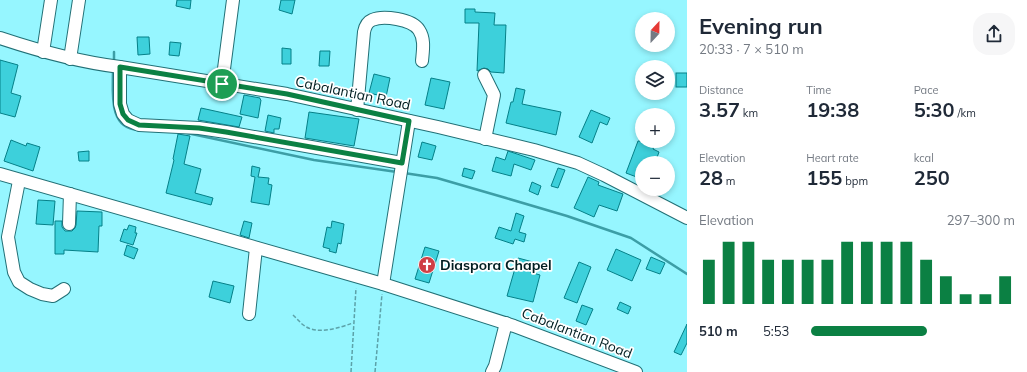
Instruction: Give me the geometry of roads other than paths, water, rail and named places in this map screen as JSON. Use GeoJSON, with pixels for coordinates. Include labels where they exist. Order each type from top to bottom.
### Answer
{"type":"FeatureCollection","features":[{"type":"Feature","properties":{"kind":"street"},"geometry":{"type":"LineString","coordinates":[[43,52],[51,0]]}},
{"type":"Feature","properties":{"kind":"street"},"geometry":{"type":"LineString","coordinates":[[70,59],[79,0]]}},
{"type":"Feature","properties":{"kind":"street"},"geometry":{"type":"LineString","coordinates":[[222,84],[233,0]]}},
{"type":"Feature","properties":{"kind":"street"},"geometry":{"type":"LineString","coordinates":[[357,110],[364,32],[367,24],[371,20],[389,18],[400,20],[410,23],[419,29],[424,44],[422,61]]}},
{"type":"Feature","properties":{"kind":"street","name":"Cabalantian Road"},"geometry":{"type":"LineString","coordinates":[[0,38],[70,59],[287,94],[534,150],[578,163],[685,213]]}},
{"type":"Feature","properties":{"kind":"street"},"geometry":{"type":"LineString","coordinates":[[120,67],[120,104],[123,114],[128,120],[139,125],[199,128],[219,131],[402,166]]}},
{"type":"Feature","properties":{"kind":"street"},"geometry":{"type":"LineString","coordinates":[[484,75],[494,95],[485,139]]}},
{"type":"Feature","properties":{"kind":"street"},"geometry":{"type":"LineString","coordinates":[[383,284],[409,121]]}},
{"type":"Feature","properties":{"kind":"street","name":"Cabalantian Road"},"geometry":{"type":"LineString","coordinates":[[0,174],[19,181],[70,194],[357,278],[383,284],[506,323],[628,370]]}},
{"type":"Feature","properties":{"kind":"street"},"geometry":{"type":"LineString","coordinates":[[19,181],[8,237],[14,272],[19,282],[30,290],[53,296],[64,289]]}},
{"type":"Feature","properties":{"kind":"street"},"geometry":{"type":"LineString","coordinates":[[69,224],[70,194]]}},
{"type":"Feature","properties":{"kind":"street"},"geometry":{"type":"LineString","coordinates":[[249,314],[256,248]]}},
{"type":"Feature","properties":{"kind":"street"},"geometry":{"type":"LineString","coordinates":[[492,372],[495,366],[506,323]]}},
{"type":"Feature","properties":{"kind":"waterway"},"geometry":{"type":"LineString","coordinates":[[114,52],[114,60]]}},
{"type":"Feature","properties":{"kind":"waterway"},"geometry":{"type":"LineString","coordinates":[[113,71],[113,99],[117,117],[129,128],[139,130]]}},
{"type":"Feature","properties":{"kind":"waterway"},"geometry":{"type":"LineString","coordinates":[[187,133],[314,160],[397,172]]}},
{"type":"Feature","properties":{"kind":"waterway"},"geometry":{"type":"LineString","coordinates":[[404,173],[437,178],[567,216],[631,238],[687,274]]}},
{"type":"Feature","properties":{"kind":"place","name":"Diaspora Chapel"},"geometry":{"type":"Point","coordinates":[427,265]}}]}
